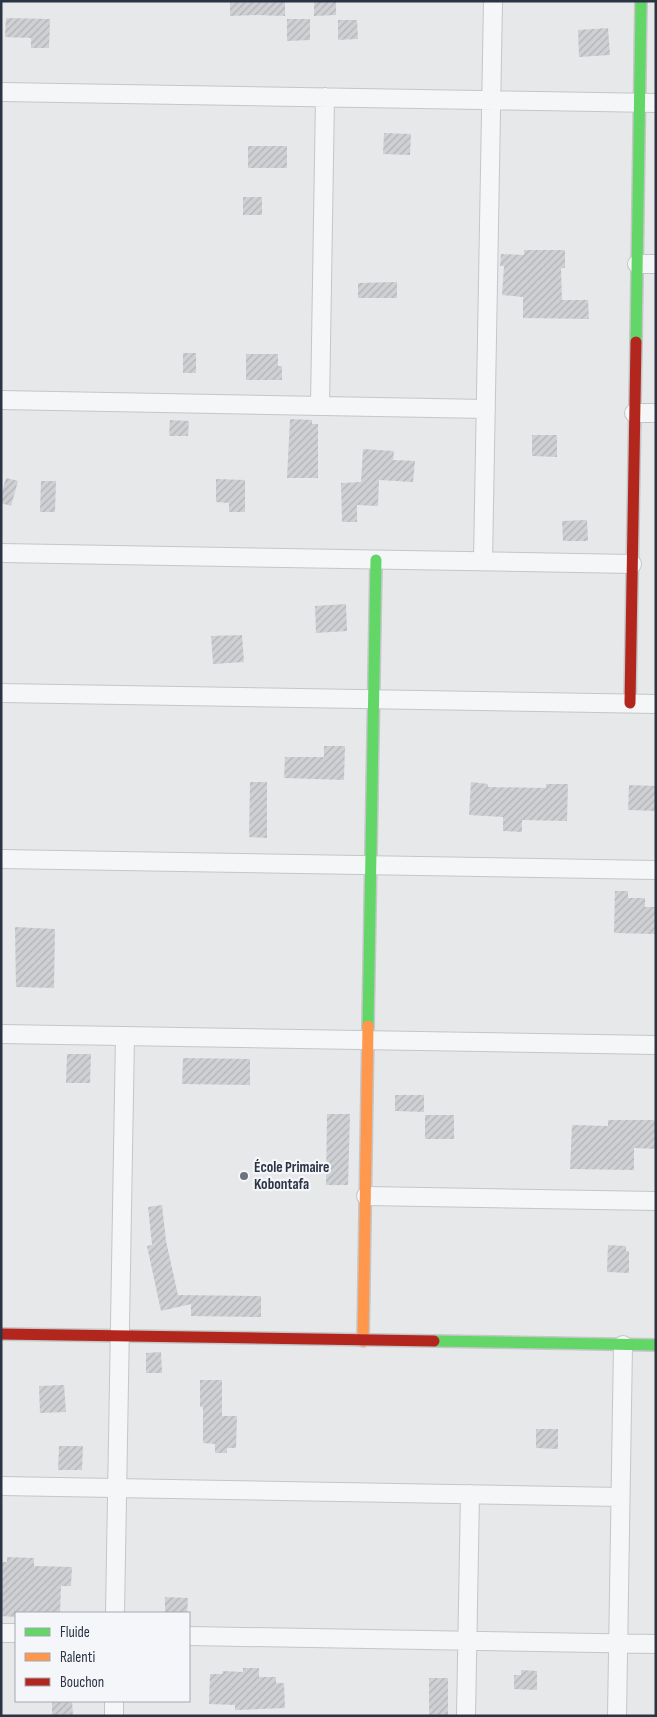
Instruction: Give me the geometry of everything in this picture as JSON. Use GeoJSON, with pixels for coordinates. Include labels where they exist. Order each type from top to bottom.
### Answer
{"type":"FeatureCollection","features":[{"type":"Feature","properties":{"kind":"street"},"geometry":{"type":"LineString","coordinates":[[483,561],[493,1]]}},
{"type":"Feature","properties":{"kind":"street"},"geometry":{"type":"LineString","coordinates":[[630,703],[637,264],[648,102],[641,1]]}},
{"type":"Feature","properties":{"kind":"street"},"geometry":{"type":"LineString","coordinates":[[1,92],[648,102]]}},
{"type":"Feature","properties":{"kind":"street"},"geometry":{"type":"LineString","coordinates":[[320,406],[325,97]]}},
{"type":"Feature","properties":{"kind":"street"},"geometry":{"type":"LineString","coordinates":[[637,264],[656,264]]}},
{"type":"Feature","properties":{"kind":"street"},"geometry":{"type":"LineString","coordinates":[[1,400],[486,408]]}},
{"type":"Feature","properties":{"kind":"street"},"geometry":{"type":"LineString","coordinates":[[634,413],[656,413]]}},
{"type":"Feature","properties":{"kind":"street"},"geometry":{"type":"LineString","coordinates":[[1,553],[632,564]]}},
{"type":"Feature","properties":{"kind":"street"},"geometry":{"type":"LineString","coordinates":[[363,1341],[376,560]]}},
{"type":"Feature","properties":{"kind":"street"},"geometry":{"type":"LineString","coordinates":[[1,693],[656,704]]}},
{"type":"Feature","properties":{"kind":"street"},"geometry":{"type":"LineString","coordinates":[[1,859],[656,870]]}},
{"type":"Feature","properties":{"kind":"street"},"geometry":{"type":"LineString","coordinates":[[1,1034],[656,1044]]}},
{"type":"Feature","properties":{"kind":"street"},"geometry":{"type":"LineString","coordinates":[[115,1612],[125,1036]]}},
{"type":"Feature","properties":{"kind":"street"},"geometry":{"type":"LineString","coordinates":[[366,1196],[656,1201]]}},
{"type":"Feature","properties":{"kind":"street"},"geometry":{"type":"LineString","coordinates":[[1,1334],[656,1345]]}},
{"type":"Feature","properties":{"kind":"street"},"geometry":{"type":"LineString","coordinates":[[616,1716],[623,1345]]}},
{"type":"Feature","properties":{"kind":"street"},"geometry":{"type":"LineString","coordinates":[[1,1486],[620,1497]]}},
{"type":"Feature","properties":{"kind":"street"},"geometry":{"type":"LineString","coordinates":[[466,1716],[470,1494]]}},
{"type":"Feature","properties":{"kind":"street"},"geometry":{"type":"LineString","coordinates":[[1,1633],[15,1633]]}},
{"type":"Feature","properties":{"kind":"street"},"geometry":{"type":"LineString","coordinates":[[190,1636],[656,1644]]}},
{"type":"Feature","properties":{"kind":"street"},"geometry":{"type":"LineString","coordinates":[[114,1702],[114,1716]]}},
{"type":"Feature","properties":{"kind":"building"},"geometry":{"type":"Polygon","coordinates":[[[230,1],[285,1],[285,16],[230,16],[230,1]]]}},
{"type":"Feature","properties":{"kind":"building"},"geometry":{"type":"Polygon","coordinates":[[[314,1],[336,1],[336,15],[314,16],[314,1]]]}},
{"type":"Feature","properties":{"kind":"building"},"geometry":{"type":"Polygon","coordinates":[[[6,18],[50,19],[49,48],[31,48],[31,38],[5,37],[6,18]]]}},
{"type":"Feature","properties":{"kind":"building"},"geometry":{"type":"Polygon","coordinates":[[[287,19],[310,19],[310,40],[287,41],[287,19]]]}},
{"type":"Feature","properties":{"kind":"building"},"geometry":{"type":"Polygon","coordinates":[[[338,20],[357,20],[358,39],[338,40],[338,20]]]}},
{"type":"Feature","properties":{"kind":"building"},"geometry":{"type":"Polygon","coordinates":[[[608,28],[610,55],[579,57],[578,30],[608,28]]]}},
{"type":"Feature","properties":{"kind":"building"},"geometry":{"type":"Polygon","coordinates":[[[384,133],[411,134],[410,155],[383,154],[384,133]]]}},
{"type":"Feature","properties":{"kind":"building"},"geometry":{"type":"Polygon","coordinates":[[[248,146],[287,146],[287,168],[248,168],[248,146]]]}},
{"type":"Feature","properties":{"kind":"building"},"geometry":{"type":"Polygon","coordinates":[[[243,197],[262,197],[262,215],[243,215],[243,197]]]}},
{"type":"Feature","properties":{"kind":"building"},"geometry":{"type":"Polygon","coordinates":[[[524,250],[565,250],[565,268],[561,268],[562,300],[588,300],[589,319],[523,318],[523,297],[502,295],[504,266],[500,266],[501,254],[524,255],[524,250]]]}},
{"type":"Feature","properties":{"kind":"building"},"geometry":{"type":"Polygon","coordinates":[[[397,282],[397,298],[358,298],[358,283],[397,282]]]}},
{"type":"Feature","properties":{"kind":"building"},"geometry":{"type":"Polygon","coordinates":[[[183,353],[196,353],[196,373],[183,373],[183,353]]]}},
{"type":"Feature","properties":{"kind":"building"},"geometry":{"type":"Polygon","coordinates":[[[246,354],[278,354],[278,366],[282,366],[282,380],[246,380],[246,354]]]}},
{"type":"Feature","properties":{"kind":"building"},"geometry":{"type":"Polygon","coordinates":[[[290,419],[312,420],[312,424],[318,424],[318,478],[287,478],[290,419]]]}},
{"type":"Feature","properties":{"kind":"building"},"geometry":{"type":"Polygon","coordinates":[[[170,420],[189,421],[188,436],[169,436],[170,420]]]}},
{"type":"Feature","properties":{"kind":"building"},"geometry":{"type":"Polygon","coordinates":[[[532,435],[557,435],[557,457],[532,456],[532,435]]]}},
{"type":"Feature","properties":{"kind":"building"},"geometry":{"type":"Polygon","coordinates":[[[363,449],[394,451],[393,460],[415,461],[413,482],[379,480],[378,506],[357,505],[357,522],[342,522],[341,483],[361,482],[363,449]]]}},
{"type":"Feature","properties":{"kind":"building"},"geometry":{"type":"Polygon","coordinates":[[[6,478],[18,481],[11,506],[1,503],[6,478]]]}},
{"type":"Feature","properties":{"kind":"building"},"geometry":{"type":"Polygon","coordinates":[[[216,479],[245,480],[245,512],[229,512],[229,503],[216,502],[216,479]]]}},
{"type":"Feature","properties":{"kind":"building"},"geometry":{"type":"Polygon","coordinates":[[[41,481],[56,481],[55,512],[40,512],[41,481]]]}},
{"type":"Feature","properties":{"kind":"building"},"geometry":{"type":"Polygon","coordinates":[[[587,520],[588,541],[563,541],[562,521],[587,520]]]}},
{"type":"Feature","properties":{"kind":"building"},"geometry":{"type":"Polygon","coordinates":[[[346,604],[347,631],[316,633],[315,606],[346,604]]]}},
{"type":"Feature","properties":{"kind":"building"},"geometry":{"type":"Polygon","coordinates":[[[242,635],[244,662],[213,664],[211,636],[242,635]]]}},
{"type":"Feature","properties":{"kind":"building"},"geometry":{"type":"Polygon","coordinates":[[[324,746],[345,746],[344,780],[284,778],[285,757],[324,757],[324,746]]]}},
{"type":"Feature","properties":{"kind":"building"},"geometry":{"type":"Polygon","coordinates":[[[250,782],[267,782],[267,838],[249,837],[250,782]]]}},
{"type":"Feature","properties":{"kind":"building"},"geometry":{"type":"Polygon","coordinates":[[[471,782],[488,784],[488,787],[546,788],[546,784],[568,784],[567,821],[522,820],[522,832],[503,831],[503,817],[469,815],[471,782]]]}},
{"type":"Feature","properties":{"kind":"building"},"geometry":{"type":"Polygon","coordinates":[[[629,785],[656,786],[656,811],[628,810],[629,785]]]}},
{"type":"Feature","properties":{"kind":"building"},"geometry":{"type":"Polygon","coordinates":[[[615,891],[628,891],[628,898],[645,898],[645,907],[656,907],[656,934],[614,933],[615,891]]]}},
{"type":"Feature","properties":{"kind":"building"},"geometry":{"type":"Polygon","coordinates":[[[15,927],[55,929],[54,988],[16,987],[15,927]]]}},
{"type":"Feature","properties":{"kind":"building"},"geometry":{"type":"Polygon","coordinates":[[[67,1054],[91,1054],[90,1083],[66,1083],[67,1054]]]}},
{"type":"Feature","properties":{"kind":"building"},"geometry":{"type":"Polygon","coordinates":[[[183,1058],[250,1059],[250,1085],[182,1084],[183,1058]]]}},
{"type":"Feature","properties":{"kind":"building"},"geometry":{"type":"Polygon","coordinates":[[[395,1095],[424,1095],[424,1112],[395,1111],[395,1095]]]}},
{"type":"Feature","properties":{"kind":"building"},"geometry":{"type":"Polygon","coordinates":[[[327,1114],[350,1114],[348,1185],[326,1185],[327,1114]]]}},
{"type":"Feature","properties":{"kind":"building"},"geometry":{"type":"Polygon","coordinates":[[[425,1115],[454,1115],[454,1139],[425,1139],[425,1115]]]}},
{"type":"Feature","properties":{"kind":"building"},"geometry":{"type":"Polygon","coordinates":[[[608,1120],[656,1120],[656,1149],[634,1148],[634,1170],[570,1169],[572,1125],[608,1126],[608,1120]]]}},
{"type":"Feature","properties":{"kind":"building"},"geometry":{"type":"Polygon","coordinates":[[[162,1205],[166,1241],[178,1295],[261,1296],[261,1317],[191,1316],[191,1304],[161,1311],[147,1246],[152,1245],[148,1207],[162,1205]]]}},
{"type":"Feature","properties":{"kind":"building"},"geometry":{"type":"Polygon","coordinates":[[[608,1245],[626,1246],[626,1251],[629,1251],[629,1273],[607,1272],[608,1245]]]}},
{"type":"Feature","properties":{"kind":"building"},"geometry":{"type":"Polygon","coordinates":[[[161,1352],[162,1373],[146,1373],[146,1353],[161,1352]]]}},
{"type":"Feature","properties":{"kind":"building"},"geometry":{"type":"Polygon","coordinates":[[[200,1380],[222,1380],[222,1416],[237,1416],[236,1448],[227,1448],[227,1453],[215,1453],[215,1444],[203,1443],[203,1407],[200,1407],[200,1380]]]}},
{"type":"Feature","properties":{"kind":"building"},"geometry":{"type":"Polygon","coordinates":[[[64,1385],[66,1412],[40,1413],[39,1386],[64,1385]]]}},
{"type":"Feature","properties":{"kind":"building"},"geometry":{"type":"Polygon","coordinates":[[[536,1429],[558,1429],[558,1449],[536,1448],[536,1429]]]}},
{"type":"Feature","properties":{"kind":"building"},"geometry":{"type":"Polygon","coordinates":[[[59,1446],[83,1446],[82,1470],[58,1470],[59,1446]]]}},
{"type":"Feature","properties":{"kind":"building"},"geometry":{"type":"Polygon","coordinates":[[[7,1557],[34,1558],[34,1566],[72,1567],[71,1586],[61,1586],[60,1612],[15,1612],[15,1617],[1,1616],[1,1562],[7,1562],[7,1557]]]}},
{"type":"Feature","properties":{"kind":"building"},"geometry":{"type":"Polygon","coordinates":[[[165,1597],[188,1598],[187,1612],[165,1612],[165,1597]]]}},
{"type":"Feature","properties":{"kind":"building"},"geometry":{"type":"Polygon","coordinates":[[[243,1668],[259,1668],[259,1677],[276,1677],[276,1683],[284,1683],[285,1708],[235,1710],[235,1705],[209,1704],[210,1674],[222,1674],[223,1671],[243,1672],[243,1668]]]}},
{"type":"Feature","properties":{"kind":"building"},"geometry":{"type":"Polygon","coordinates":[[[521,1670],[537,1671],[537,1690],[514,1689],[514,1675],[521,1675],[521,1670]]]}},
{"type":"Feature","properties":{"kind":"building"},"geometry":{"type":"Polygon","coordinates":[[[429,1678],[448,1678],[448,1716],[429,1716],[429,1678]]]}},
{"type":"Feature","properties":{"kind":"building"},"geometry":{"type":"Polygon","coordinates":[[[52,1702],[72,1702],[73,1716],[52,1716],[52,1702]]]}},
{"type":"Feature","properties":{"kind":"traffic: fast"},"geometry":{"type":"LineString","coordinates":[[636,342],[641,1]]}},
{"type":"Feature","properties":{"kind":"traffic: fast"},"geometry":{"type":"LineString","coordinates":[[368,1026],[376,560]]}},
{"type":"Feature","properties":{"kind":"traffic: fast"},"geometry":{"type":"LineString","coordinates":[[434,1341],[656,1345]]}},
{"type":"Feature","properties":{"kind":"traffic: slow"},"geometry":{"type":"LineString","coordinates":[[363,1341],[368,1026]]}},
{"type":"Feature","properties":{"kind":"traffic: jam"},"geometry":{"type":"LineString","coordinates":[[630,703],[636,342]]}},
{"type":"Feature","properties":{"kind":"traffic: jam"},"geometry":{"type":"LineString","coordinates":[[1,1334],[434,1341]]}},
{"type":"Feature","properties":{"kind":"place","name":"École Primaire Kobontafa"},"geometry":{"type":"Point","coordinates":[244,1176]}}]}
